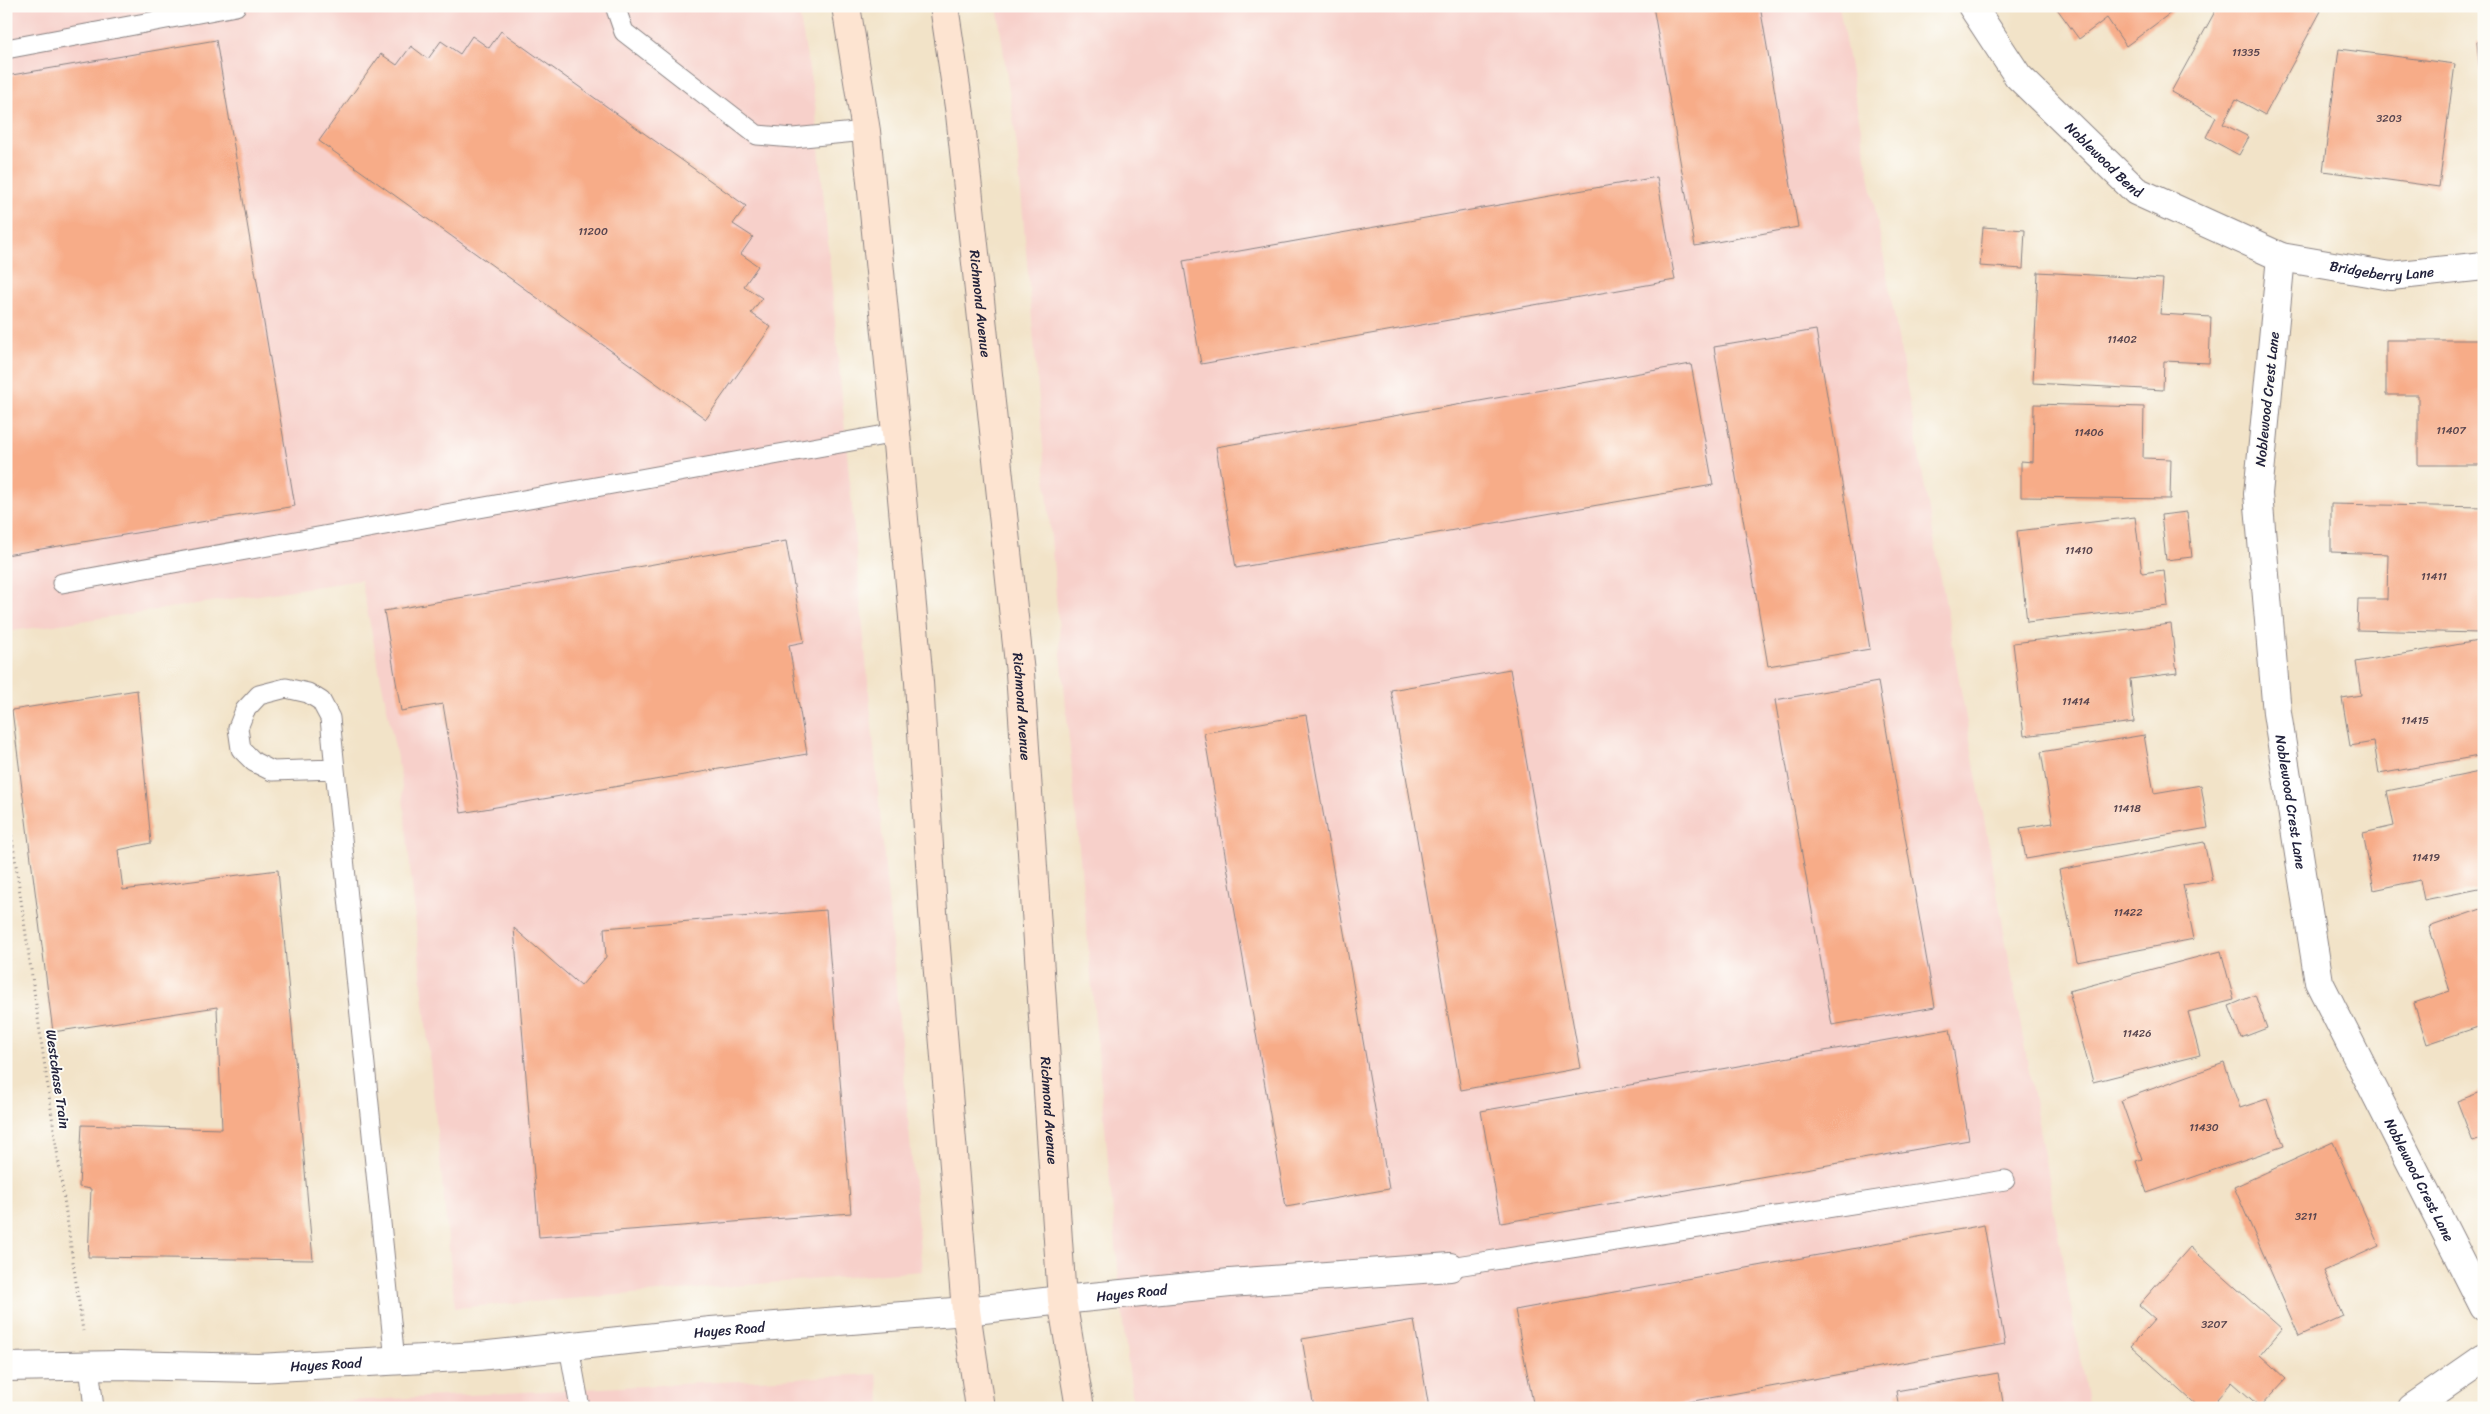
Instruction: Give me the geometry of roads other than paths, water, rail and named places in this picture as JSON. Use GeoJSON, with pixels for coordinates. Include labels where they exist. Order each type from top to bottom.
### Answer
{"type":"FeatureCollection","features":[{"type":"Feature","properties":{"kind":"main road"},"geometry":{"type":"LineString","coordinates":[[846,6],[866,131],[896,433],[919,682],[934,912],[966,1311],[980,1408]]}},
{"type":"Feature","properties":{"kind":"main road","name":"Richmond Avenue"},"geometry":{"type":"LineString","coordinates":[[944,6],[960,114],[1020,673],[1062,1300],[1080,1408]]}},
{"type":"Feature","properties":{"kind":"street","name":"Noblewood Bend"},"geometry":{"type":"LineString","coordinates":[[1972,6],[2018,76],[2136,191],[2281,258]]}},
{"type":"Feature","properties":{"kind":"street","name":"Bridgeberry Lane"},"geometry":{"type":"LineString","coordinates":[[2281,258],[2391,276],[2484,266]]}},
{"type":"Feature","properties":{"kind":"street","name":"Noblewood Crest Lane"},"geometry":{"type":"LineString","coordinates":[[2281,258],[2258,494],[2277,713],[2319,982],[2484,1307]]}},
{"type":"Feature","properties":{"kind":"street","name":"Hayes Road"},"geometry":{"type":"LineString","coordinates":[[6,1368],[89,1366],[258,1368],[478,1356],[711,1331],[966,1311],[1230,1283],[1450,1267]]}},
{"type":"Feature","properties":{"kind":"street"},"geometry":{"type":"LineString","coordinates":[[2412,1408],[2484,1358]]}},
{"type":"Feature","properties":{"kind":"lane"},"geometry":{"type":"LineString","coordinates":[[6,49],[236,6]]}},
{"type":"Feature","properties":{"kind":"lane"},"geometry":{"type":"LineString","coordinates":[[615,6],[624,32],[757,135],[793,138],[866,131]]}},
{"type":"Feature","properties":{"kind":"lane"},"geometry":{"type":"LineString","coordinates":[[62,583],[896,433]]}},
{"type":"Feature","properties":{"kind":"lane"},"geometry":{"type":"LineString","coordinates":[[335,770],[272,771],[254,762],[241,749],[238,728],[245,710],[259,695],[286,688],[308,692],[321,701],[330,718],[395,1361]]}},
{"type":"Feature","properties":{"kind":"lane"},"geometry":{"type":"LineString","coordinates":[[1450,1267],[2005,1180]]}},
{"type":"Feature","properties":{"kind":"lane"},"geometry":{"type":"LineString","coordinates":[[570,1347],[580,1408]]}},
{"type":"Feature","properties":{"kind":"lane"},"geometry":{"type":"LineString","coordinates":[[89,1366],[94,1408]]}}]}
